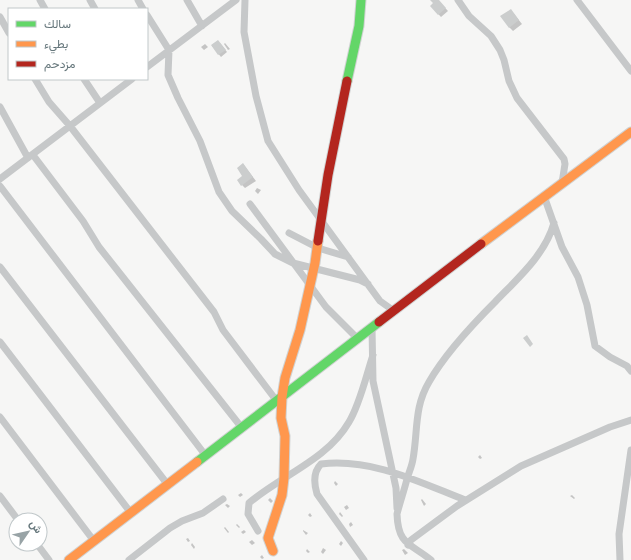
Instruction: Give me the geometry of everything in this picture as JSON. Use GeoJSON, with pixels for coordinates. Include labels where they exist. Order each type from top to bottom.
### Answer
{"type":"FeatureCollection","features":[{"type":"Feature","properties":{"kind":"street"},"geometry":{"type":"LineString","coordinates":[[187,0],[202,26]]}},
{"type":"Feature","properties":{"kind":"street"},"geometry":{"type":"LineString","coordinates":[[148,66],[236,0]]}},
{"type":"Feature","properties":{"kind":"street"},"geometry":{"type":"LineString","coordinates":[[245,0],[244,32],[256,96],[268,141],[299,190],[380,301],[394,310]]}},
{"type":"Feature","properties":{"kind":"street"},"geometry":{"type":"LineString","coordinates":[[273,551],[268,538],[282,495],[284,478],[285,436],[279,398],[300,330],[314,269],[328,176],[359,26],[361,0]]}},
{"type":"Feature","properties":{"kind":"street"},"geometry":{"type":"LineString","coordinates":[[458,0],[469,16],[491,36],[500,50],[509,81],[517,98],[564,159],[565,164],[562,183]]}},
{"type":"Feature","properties":{"kind":"street"},"geometry":{"type":"LineString","coordinates":[[577,0],[631,71]]}},
{"type":"Feature","properties":{"kind":"street"},"geometry":{"type":"LineString","coordinates":[[0,17],[8,31]]}},
{"type":"Feature","properties":{"kind":"street"},"geometry":{"type":"LineString","coordinates":[[148,17],[168,50],[168,75],[200,141],[219,192],[232,211],[275,254],[293,263],[360,280],[368,284]]}},
{"type":"Feature","properties":{"kind":"street"},"geometry":{"type":"LineString","coordinates":[[36,80],[49,102],[70,126],[214,312],[223,330],[279,398]]}},
{"type":"Feature","properties":{"kind":"street"},"geometry":{"type":"LineString","coordinates":[[85,80],[100,103]]}},
{"type":"Feature","properties":{"kind":"street"},"geometry":{"type":"LineString","coordinates":[[0,179],[131,80]]}},
{"type":"Feature","properties":{"kind":"street"},"geometry":{"type":"LineString","coordinates":[[0,107],[30,156],[83,220],[98,247],[242,428]]}},
{"type":"Feature","properties":{"kind":"street"},"geometry":{"type":"LineString","coordinates":[[69,560],[394,310],[631,132]]}},
{"type":"Feature","properties":{"kind":"street"},"geometry":{"type":"LineString","coordinates":[[0,186],[206,456]]}},
{"type":"Feature","properties":{"kind":"street"},"geometry":{"type":"LineString","coordinates":[[544,196],[562,247],[578,277],[587,305],[595,346],[610,357],[627,366],[631,371]]}},
{"type":"Feature","properties":{"kind":"street"},"geometry":{"type":"LineString","coordinates":[[250,204],[326,307],[358,339]]}},
{"type":"Feature","properties":{"kind":"street"},"geometry":{"type":"LineString","coordinates":[[397,514],[413,461],[416,443],[416,418],[420,402],[428,383],[442,362],[479,319],[519,279],[550,235],[554,223]]}},
{"type":"Feature","properties":{"kind":"street"},"geometry":{"type":"LineString","coordinates":[[289,233],[318,248],[348,258]]}},
{"type":"Feature","properties":{"kind":"street"},"geometry":{"type":"LineString","coordinates":[[0,267],[168,485]]}},
{"type":"Feature","properties":{"kind":"street"},"geometry":{"type":"LineString","coordinates":[[372,328],[373,381],[396,488],[399,532],[408,545],[431,560]]}},
{"type":"Feature","properties":{"kind":"street"},"geometry":{"type":"LineString","coordinates":[[0,342],[131,513]]}},
{"type":"Feature","properties":{"kind":"street"},"geometry":{"type":"LineString","coordinates":[[258,531],[248,514],[250,503],[261,493],[312,460],[342,433],[350,422],[373,356]]}},
{"type":"Feature","properties":{"kind":"street"},"geometry":{"type":"LineString","coordinates":[[0,417],[94,541]]}},
{"type":"Feature","properties":{"kind":"street"},"geometry":{"type":"LineString","coordinates":[[408,545],[411,540],[465,500],[526,463],[610,427],[631,420]]}},
{"type":"Feature","properties":{"kind":"street"},"geometry":{"type":"LineString","coordinates":[[620,560],[619,534],[631,450]]}},
{"type":"Feature","properties":{"kind":"street"},"geometry":{"type":"LineString","coordinates":[[364,560],[317,494],[314,483],[317,468],[321,464],[342,463],[371,466],[408,477],[465,500]]}},
{"type":"Feature","properties":{"kind":"street"},"geometry":{"type":"LineString","coordinates":[[0,496],[12,512]]}},
{"type":"Feature","properties":{"kind":"street"},"geometry":{"type":"LineString","coordinates":[[129,560],[170,528],[182,521],[203,513],[223,499]]}},
{"type":"Feature","properties":{"kind":"building"},"geometry":{"type":"Polygon","coordinates":[[[430,0],[439,0],[446,8],[438,15],[430,6],[433,3],[430,0]]]}},
{"type":"Feature","properties":{"kind":"building"},"geometry":{"type":"Polygon","coordinates":[[[511,9],[519,20],[509,28],[500,16],[511,9]]]}},
{"type":"Feature","properties":{"kind":"building"},"geometry":{"type":"Polygon","coordinates":[[[218,40],[226,50],[218,55],[211,45],[218,40]]]}},
{"type":"Feature","properties":{"kind":"building"},"geometry":{"type":"Polygon","coordinates":[[[243,163],[253,177],[241,186],[237,180],[242,176],[237,168],[243,163]]]}},
{"type":"Feature","properties":{"kind":"building"},"geometry":{"type":"Polygon","coordinates":[[[527,335],[533,344],[530,347],[523,338],[527,335]]]}},
{"type":"Feature","properties":{"kind":"traffic: fast"},"geometry":{"type":"LineString","coordinates":[[347,81],[359,26],[361,0]]}},
{"type":"Feature","properties":{"kind":"traffic: fast"},"geometry":{"type":"LineString","coordinates":[[197,462],[379,322]]}},
{"type":"Feature","properties":{"kind":"traffic: slow"},"geometry":{"type":"LineString","coordinates":[[481,244],[631,132]]}},
{"type":"Feature","properties":{"kind":"traffic: slow"},"geometry":{"type":"LineString","coordinates":[[273,551],[268,538],[282,495],[284,478],[285,436],[281,418],[282,397],[285,378],[300,330],[315,263],[318,241]]}},
{"type":"Feature","properties":{"kind":"traffic: slow"},"geometry":{"type":"LineString","coordinates":[[69,560],[197,462]]}},
{"type":"Feature","properties":{"kind":"traffic: jam"},"geometry":{"type":"LineString","coordinates":[[318,241],[328,175],[347,81]]}},
{"type":"Feature","properties":{"kind":"traffic: jam"},"geometry":{"type":"LineString","coordinates":[[379,322],[481,244]]}}]}
